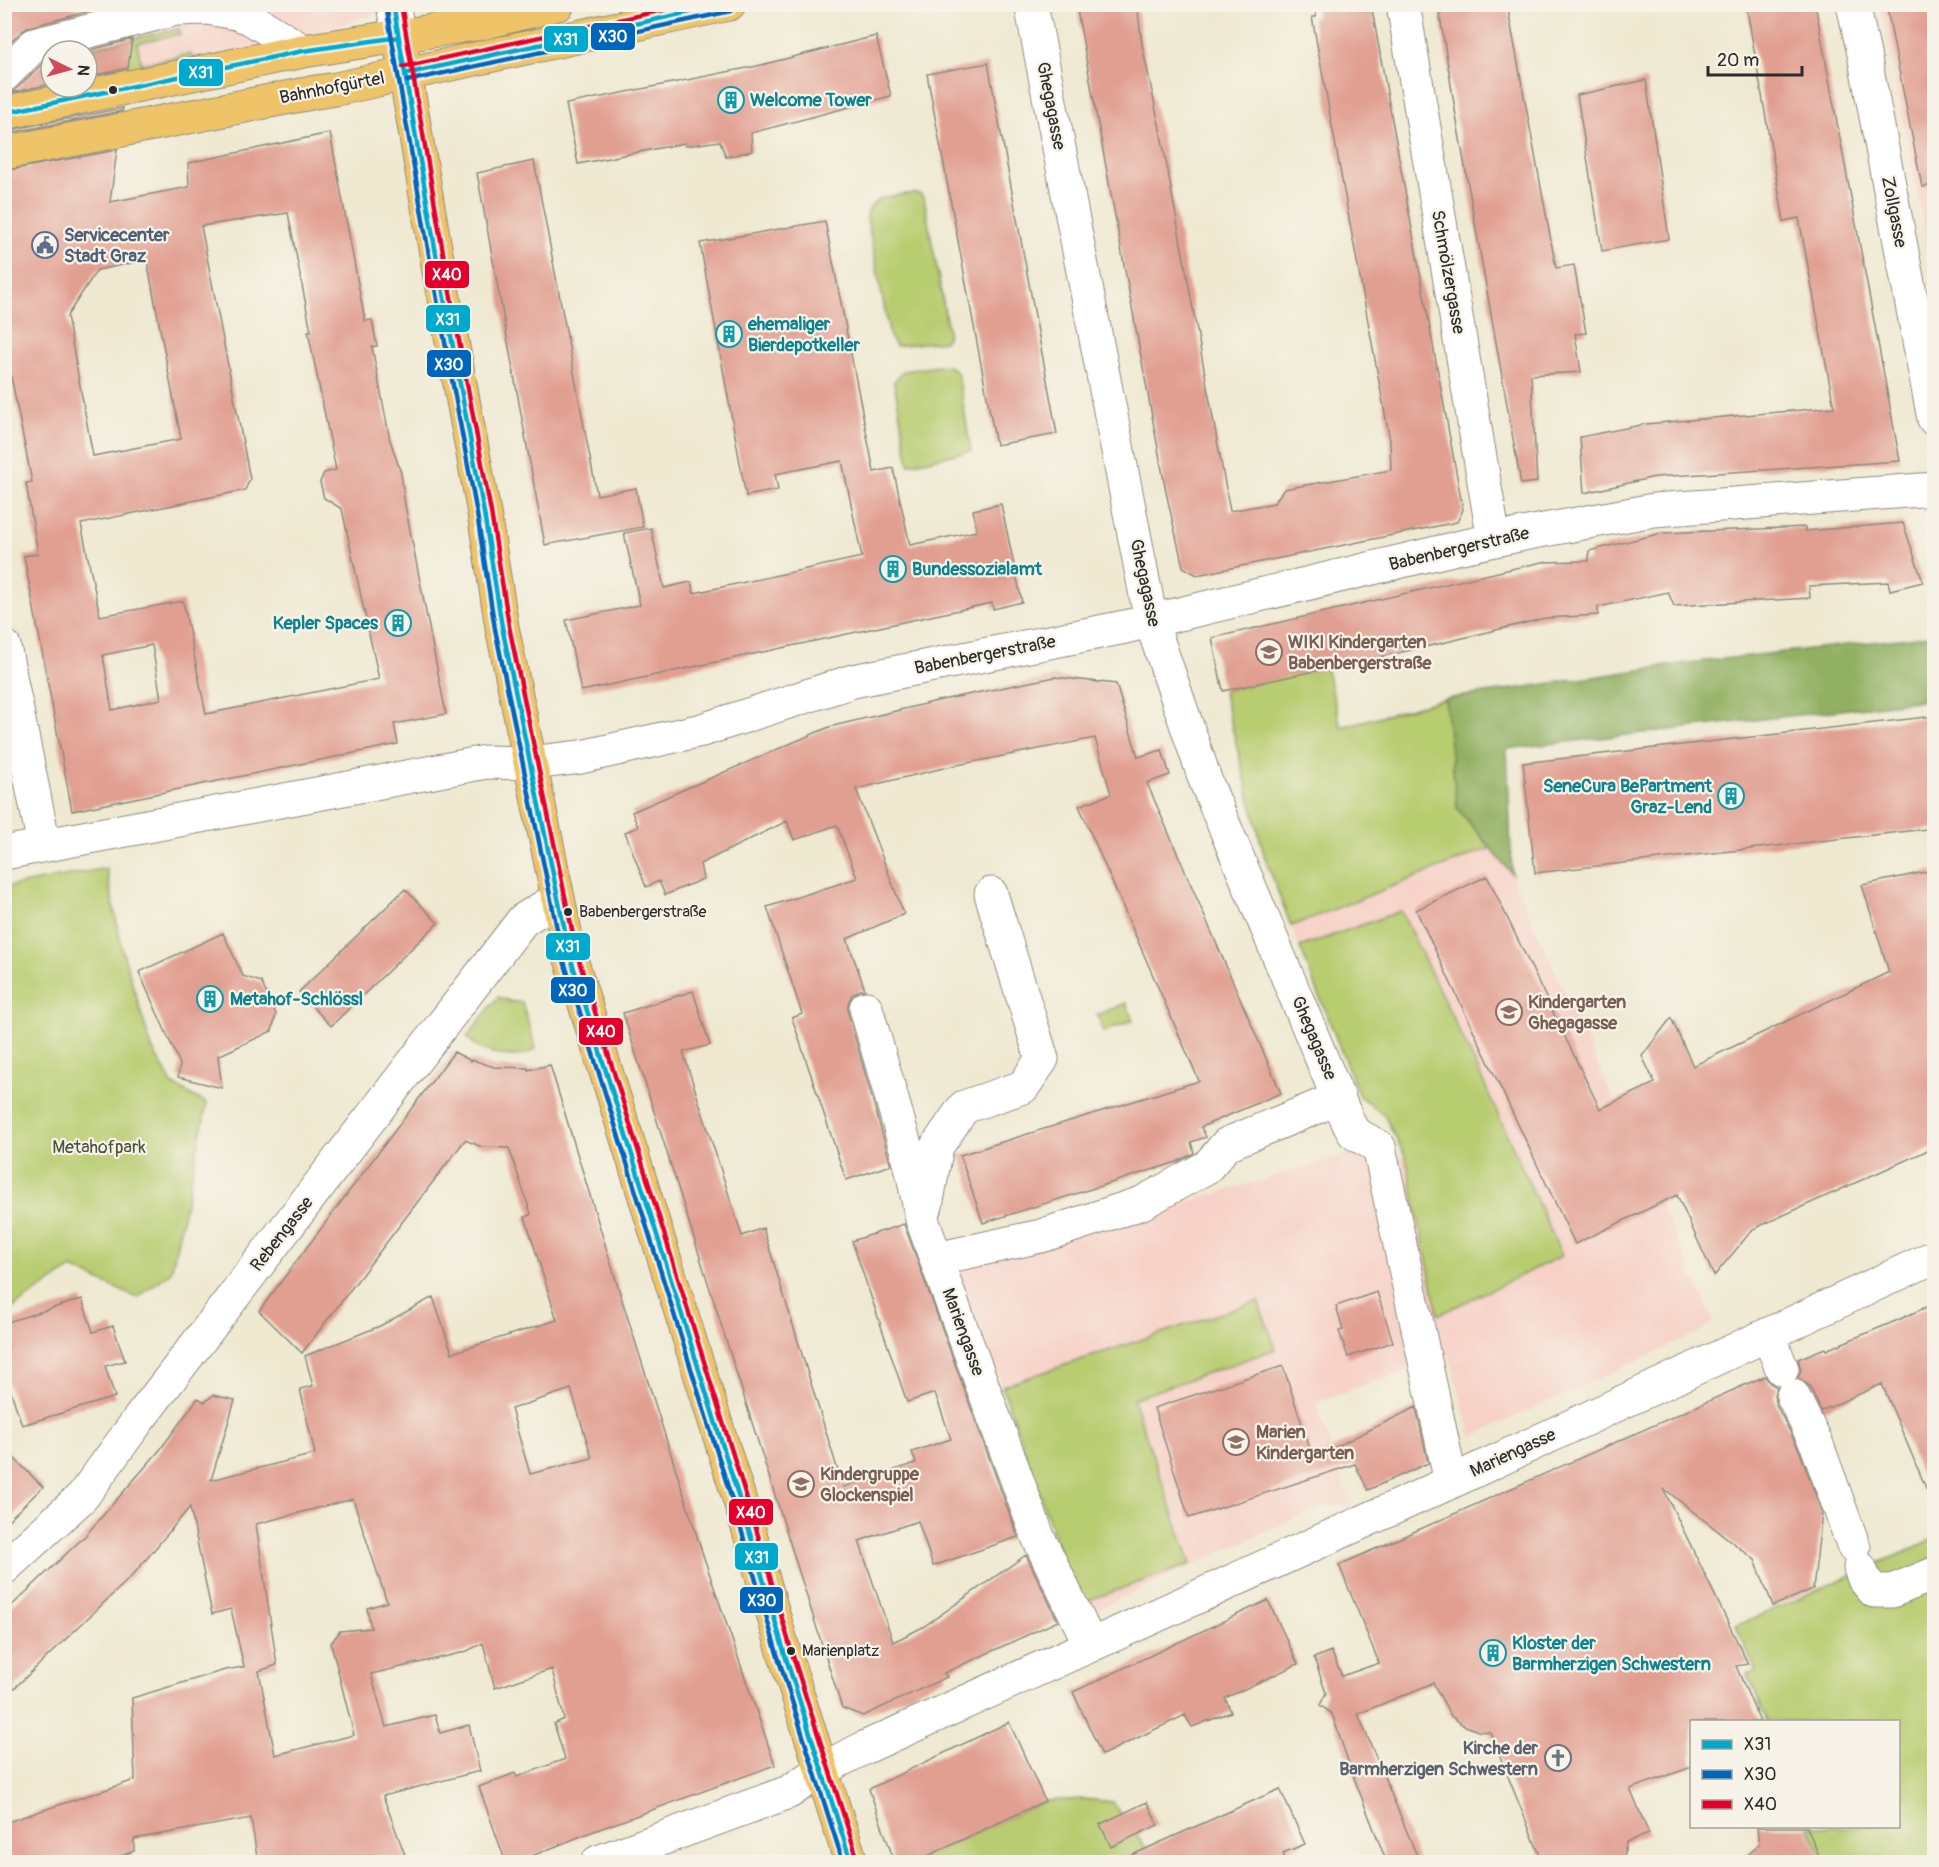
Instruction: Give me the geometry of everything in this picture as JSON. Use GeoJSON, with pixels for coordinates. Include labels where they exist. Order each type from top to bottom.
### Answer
{"type":"FeatureCollection","features":[{"type":"Feature","properties":{"kind":"main road"},"geometry":{"type":"LineString","coordinates":[[4,113],[303,51],[482,24],[558,4]]}},
{"type":"Feature","properties":{"kind":"main road","name":"Bahnhofgürtel"},"geometry":{"type":"LineString","coordinates":[[4,153],[336,89],[729,4]]}},
{"type":"Feature","properties":{"kind":"main road"},"geometry":{"type":"LineString","coordinates":[[399,37],[484,513],[502,627],[570,956],[851,1863]]}},
{"type":"Feature","properties":{"kind":"street"},"geometry":{"type":"LineString","coordinates":[[393,4],[399,37]]}},
{"type":"Feature","properties":{"kind":"street","name":"Ghegagasse"},"geometry":{"type":"LineString","coordinates":[[1031,4],[1151,621],[1206,782],[1354,1133],[1379,1147],[1451,1482]]}},
{"type":"Feature","properties":{"kind":"street","name":"Schmölzergasse"},"geometry":{"type":"LineString","coordinates":[[1402,4],[1494,540]]}},
{"type":"Feature","properties":{"kind":"street","name":"Zollgasse"},"geometry":{"type":"LineString","coordinates":[[1853,4],[1935,419]]}},
{"type":"Feature","properties":{"kind":"street"},"geometry":{"type":"LineString","coordinates":[[4,75],[34,45],[178,7],[207,8],[236,13],[250,18],[303,51]]}},
{"type":"Feature","properties":{"kind":"street","name":"Babenbergerstraße"},"geometry":{"type":"LineString","coordinates":[[4,853],[486,762],[531,763],[581,757],[702,730],[853,681],[1151,621],[1494,540],[1654,510],[1935,489]]}},
{"type":"Feature","properties":{"kind":"street"},"geometry":{"type":"LineString","coordinates":[[4,646],[44,845]]}},
{"type":"Feature","properties":{"kind":"street"},"geometry":{"type":"LineString","coordinates":[[922,1219],[930,1191],[937,1146],[964,1107],[1023,1087],[1042,1059],[991,894]]}},
{"type":"Feature","properties":{"kind":"street","name":"Rebengasse"},"geometry":{"type":"LineString","coordinates":[[4,1568],[82,1497],[139,1419],[524,920],[557,899]]}},
{"type":"Feature","properties":{"kind":"street","name":"Mariengasse"},"geometry":{"type":"LineString","coordinates":[[866,1008],[911,1166],[922,1219],[936,1259],[1038,1537],[1090,1644]]}},
{"type":"Feature","properties":{"kind":"street"},"geometry":{"type":"LineString","coordinates":[[936,1259],[1041,1236],[1142,1203],[1207,1167],[1227,1144],[1339,1098]]}},
{"type":"Feature","properties":{"kind":"street","name":"Mariengasse"},"geometry":{"type":"LineString","coordinates":[[598,1863],[789,1792],[821,1770],[1090,1644],[1451,1482],[1935,1257]]}},
{"type":"Feature","properties":{"kind":"street"},"geometry":{"type":"LineString","coordinates":[[1768,1334],[1816,1445],[1863,1579],[1874,1591],[1892,1591],[1935,1574]]}},
{"type":"Feature","properties":{"kind":"shaded area"},"geometry":{"type":"Polygon","coordinates":[[[4,5],[409,5],[284,41],[99,80],[99,39],[39,39],[39,68],[24,90],[22,78],[5,64],[4,5]]]}},
{"type":"Feature","properties":{"kind":"shaded area"},"geometry":{"type":"Polygon","coordinates":[[[1881,5],[1934,5],[1934,277],[1881,5]]]}},
{"type":"Feature","properties":{"kind":"shaded area"},"geometry":{"type":"Polygon","coordinates":[[[1498,845],[1714,1321],[1702,1331],[1472,1437],[1449,1355],[1316,1403],[1351,1505],[1321,1506],[1085,1615],[1078,1604],[1002,1386],[952,1271],[1360,1151],[1405,1158],[1384,1115],[1359,1096],[1291,926],[1498,845]]]}},
{"type":"Feature","properties":{"kind":"green space"},"geometry":{"type":"Polygon","coordinates":[[[179,29],[180,34],[137,43],[141,64],[191,54],[192,60],[99,80],[99,46],[179,29]]]}},
{"type":"Feature","properties":{"kind":"green space"},"geometry":{"type":"Polygon","coordinates":[[[915,193],[924,198],[948,330],[944,341],[896,346],[890,337],[867,218],[869,210],[878,200],[915,193]]]}},
{"type":"Feature","properties":{"kind":"green space"},"geometry":{"type":"Polygon","coordinates":[[[946,365],[958,374],[971,451],[909,464],[894,382],[903,371],[946,365]]]}},
{"type":"Feature","properties":{"kind":"green space"},"geometry":{"type":"Polygon","coordinates":[[[1934,635],[1934,699],[1507,749],[1512,874],[1457,808],[1445,699],[1687,663],[1934,635]]]}},
{"type":"Feature","properties":{"kind":"green space"},"geometry":{"type":"Polygon","coordinates":[[[1326,667],[1341,727],[1445,699],[1498,845],[1291,926],[1264,855],[1223,691],[1326,667]]]}},
{"type":"Feature","properties":{"kind":"green space","name":"Metahofpark"},"geometry":{"type":"Polygon","coordinates":[[[106,868],[122,949],[151,1046],[172,1084],[207,1104],[171,1272],[137,1298],[72,1268],[5,1313],[5,887],[106,868]]]}},
{"type":"Feature","properties":{"kind":"green space"},"geometry":{"type":"Polygon","coordinates":[[[1401,911],[1477,1068],[1562,1256],[1438,1315],[1406,1158],[1384,1115],[1359,1096],[1300,947],[1401,911]]]}},
{"type":"Feature","properties":{"kind":"green space"},"geometry":{"type":"Polygon","coordinates":[[[498,997],[512,1002],[522,1002],[536,1049],[519,1055],[500,1055],[481,1048],[467,1037],[498,997]]]}},
{"type":"Feature","properties":{"kind":"green space"},"geometry":{"type":"Polygon","coordinates":[[[1126,1003],[1133,1020],[1104,1032],[1097,1015],[1126,1003]]]}},
{"type":"Feature","properties":{"kind":"green space"},"geometry":{"type":"Polygon","coordinates":[[[1258,1301],[1276,1349],[1133,1399],[1191,1564],[1078,1604],[1002,1386],[1258,1301]]]}},
{"type":"Feature","properties":{"kind":"green space"},"geometry":{"type":"Polygon","coordinates":[[[1934,1539],[1934,1862],[1824,1862],[1809,1828],[1900,1828],[1900,1720],[1767,1720],[1748,1674],[1756,1671],[1736,1626],[1934,1539]]]}},
{"type":"Feature","properties":{"kind":"green space"},"geometry":{"type":"Polygon","coordinates":[[[1084,1799],[1112,1802],[1146,1848],[1153,1862],[913,1862],[1045,1801],[1084,1799]]]}},
{"type":"Feature","properties":{"kind":"building"},"geometry":{"type":"Polygon","coordinates":[[[4,4],[65,4],[87,12],[29,27],[4,48],[4,4]]]}},
{"type":"Feature","properties":{"kind":"building"},"geometry":{"type":"Polygon","coordinates":[[[1076,4],[1137,4],[1142,45],[1161,134],[1230,511],[1274,503],[1284,489],[1391,470],[1390,441],[1312,17],[1316,17],[1317,4],[1371,4],[1463,510],[1457,522],[1197,575],[1183,567],[1166,492],[1076,4]]]}},
{"type":"Feature","properties":{"kind":"building"},"geometry":{"type":"Polygon","coordinates":[[[1438,4],[1507,4],[1556,268],[1574,265],[1586,333],[1575,334],[1581,372],[1531,375],[1537,482],[1521,484],[1438,4]]]}},
{"type":"Feature","properties":{"kind":"building"},"geometry":{"type":"Polygon","coordinates":[[[1746,4],[1815,4],[1900,461],[1655,477],[1584,493],[1580,437],[1646,424],[1834,407],[1799,218],[1784,221],[1746,4]]]}},
{"type":"Feature","properties":{"kind":"building"},"geometry":{"type":"Polygon","coordinates":[[[1886,4],[1935,4],[1935,185],[1922,187],[1886,4]]]}},
{"type":"Feature","properties":{"kind":"building","name":"Welcome Tower"},"geometry":{"type":"Polygon","coordinates":[[[876,36],[891,96],[751,133],[752,151],[726,157],[720,141],[685,146],[685,143],[578,164],[566,104],[757,66],[876,36]]]}},
{"type":"Feature","properties":{"kind":"building"},"geometry":{"type":"Polygon","coordinates":[[[132,39],[128,68],[99,74],[99,48],[132,39]]]}},
{"type":"Feature","properties":{"kind":"building"},"geometry":{"type":"Polygon","coordinates":[[[988,63],[1057,434],[996,445],[927,74],[988,63]]]}},
{"type":"Feature","properties":{"kind":"building"},"geometry":{"type":"Polygon","coordinates":[[[39,67],[39,87],[10,93],[39,67]]]}},
{"type":"Feature","properties":{"kind":"building"},"geometry":{"type":"Polygon","coordinates":[[[1646,80],[1669,239],[1602,251],[1577,95],[1646,80]]]}},
{"type":"Feature","properties":{"kind":"building"},"geometry":{"type":"Polygon","coordinates":[[[123,108],[122,111],[4,134],[4,131],[123,108]]]}},
{"type":"Feature","properties":{"kind":"building"},"geometry":{"type":"Polygon","coordinates":[[[330,133],[365,321],[372,320],[377,346],[372,347],[390,440],[401,473],[405,505],[446,714],[394,724],[398,744],[72,811],[24,556],[38,554],[26,483],[32,482],[7,356],[4,357],[4,171],[117,150],[110,202],[189,187],[188,163],[330,133]],[[288,213],[201,226],[250,479],[245,490],[81,524],[100,616],[183,601],[206,714],[379,679],[342,509],[324,498],[320,482],[324,473],[336,470],[308,331],[311,331],[288,213]],[[147,260],[97,270],[67,316],[93,456],[181,439],[147,260]],[[152,645],[103,655],[112,710],[161,699],[152,645]]]}},
{"type":"Feature","properties":{"kind":"building"},"geometry":{"type":"Polygon","coordinates":[[[534,161],[597,495],[636,488],[643,527],[545,545],[477,173],[534,161]]]}},
{"type":"Feature","properties":{"kind":"building"},"geometry":{"type":"Polygon","coordinates":[[[825,221],[874,472],[893,468],[910,545],[977,531],[973,510],[1001,504],[1022,602],[993,609],[992,603],[581,691],[566,620],[640,605],[624,533],[651,528],[664,588],[691,582],[694,593],[862,557],[842,461],[775,474],[778,490],[746,496],[700,243],[825,221]]]}},
{"type":"Feature","properties":{"kind":"building"},"geometry":{"type":"Polygon","coordinates":[[[1903,523],[1923,582],[1890,590],[1888,582],[1809,586],[1810,598],[1674,606],[1668,592],[1598,607],[1598,615],[1546,618],[1223,691],[1212,638],[1542,562],[1589,561],[1589,551],[1662,533],[1805,527],[1805,531],[1903,523]]]}},
{"type":"Feature","properties":{"kind":"building"},"geometry":{"type":"Polygon","coordinates":[[[1055,677],[1116,684],[1138,757],[1162,750],[1170,775],[1147,783],[1281,1093],[1201,1127],[1206,1137],[1191,1142],[1194,1153],[1177,1162],[983,1223],[960,1155],[1199,1081],[1079,806],[1111,794],[1095,738],[952,766],[856,789],[904,914],[847,939],[865,990],[852,995],[848,1004],[848,1013],[891,1165],[846,1180],[792,1018],[802,1014],[767,907],[857,878],[837,825],[794,840],[787,821],[700,864],[703,879],[665,895],[659,881],[646,887],[625,832],[638,827],[632,812],[829,727],[937,701],[1055,677]]]}},
{"type":"Feature","properties":{"kind":"building","name":"SeneCura BePartment Graz-Lend"},"geometry":{"type":"Polygon","coordinates":[[[1935,716],[1935,828],[1535,873],[1523,763],[1935,716]]]}},
{"type":"Feature","properties":{"kind":"building"},"geometry":{"type":"Polygon","coordinates":[[[1935,870],[1935,1147],[1753,1229],[1714,1276],[1677,1195],[1575,1244],[1416,910],[1487,876],[1600,1109],[1655,1083],[1642,1056],[1671,1018],[1693,1066],[1889,972],[1862,885],[1935,870]]]}},
{"type":"Feature","properties":{"kind":"building"},"geometry":{"type":"Polygon","coordinates":[[[405,889],[438,923],[331,1026],[299,992],[405,889]]]}},
{"type":"Feature","properties":{"kind":"building","name":"Metahof-Schlössl"},"geometry":{"type":"Polygon","coordinates":[[[223,933],[243,976],[261,982],[276,1014],[272,1031],[218,1056],[222,1088],[178,1077],[180,1064],[139,972],[223,933]]]}},
{"type":"Feature","properties":{"kind":"building"},"geometry":{"type":"Polygon","coordinates":[[[693,991],[710,1045],[683,1052],[742,1236],[763,1228],[843,1487],[916,1463],[912,1452],[951,1439],[935,1393],[907,1402],[852,1241],[904,1224],[1018,1537],[933,1566],[918,1521],[859,1541],[893,1642],[923,1627],[1026,1555],[1058,1621],[944,1673],[947,1677],[863,1716],[842,1708],[623,1013],[693,991]]]}},
{"type":"Feature","properties":{"kind":"building"},"geometry":{"type":"Polygon","coordinates":[[[454,1052],[471,1061],[494,1067],[528,1068],[528,1070],[550,1065],[703,1555],[775,1765],[586,1834],[515,1863],[506,1863],[479,1787],[515,1773],[517,1777],[565,1759],[554,1724],[564,1719],[552,1669],[495,1688],[483,1643],[465,1652],[371,1674],[386,1727],[435,1715],[440,1733],[469,1725],[480,1771],[383,1796],[408,1863],[258,1863],[251,1818],[134,1839],[134,1851],[102,1863],[4,1863],[4,1823],[135,1780],[132,1698],[225,1670],[244,1667],[231,1609],[212,1614],[190,1507],[133,1575],[4,1698],[4,1613],[85,1536],[159,1451],[198,1398],[205,1402],[213,1395],[235,1400],[211,1480],[315,1454],[300,1389],[313,1386],[305,1356],[380,1326],[433,1297],[452,1353],[557,1320],[525,1217],[531,1214],[509,1148],[482,1147],[465,1140],[302,1353],[259,1311],[454,1052]],[[571,1389],[511,1409],[530,1474],[592,1458],[571,1389]],[[353,1499],[256,1524],[277,1665],[259,1671],[275,1755],[354,1735],[331,1643],[340,1631],[371,1628],[367,1608],[387,1602],[353,1499]]]}},
{"type":"Feature","properties":{"kind":"building"},"geometry":{"type":"Polygon","coordinates":[[[1377,1292],[1393,1342],[1348,1357],[1339,1331],[1343,1330],[1336,1306],[1377,1292]]]}},
{"type":"Feature","properties":{"kind":"building"},"geometry":{"type":"Polygon","coordinates":[[[82,1299],[93,1332],[113,1326],[125,1361],[105,1366],[115,1397],[22,1425],[4,1371],[4,1323],[82,1299]]]}},
{"type":"Feature","properties":{"kind":"building"},"geometry":{"type":"Polygon","coordinates":[[[1935,1303],[1934,1507],[1882,1384],[1821,1411],[1810,1387],[1798,1378],[1801,1371],[1798,1359],[1825,1348],[1826,1350],[1935,1303]]]}},
{"type":"Feature","properties":{"kind":"building","name":"Marien Kindergarten"},"geometry":{"type":"Polygon","coordinates":[[[1283,1366],[1313,1458],[1416,1407],[1428,1463],[1368,1490],[1355,1464],[1189,1518],[1154,1408],[1283,1366]]]}},
{"type":"Feature","properties":{"kind":"building","name":"Kloster der Barmherzigen Schwestern"},"geometry":{"type":"Polygon","coordinates":[[[1765,1376],[1777,1387],[1774,1395],[1776,1404],[1800,1452],[1822,1513],[1813,1589],[1773,1606],[1755,1560],[1663,1488],[1748,1664],[1736,1666],[1759,1720],[1690,1720],[1690,1768],[1630,1789],[1649,1834],[1626,1842],[1624,1859],[1610,1863],[1543,1863],[1490,1732],[1478,1731],[1463,1725],[1451,1716],[1433,1683],[1358,1714],[1420,1863],[1387,1863],[1332,1714],[1320,1705],[1326,1693],[1314,1658],[1331,1651],[1342,1676],[1379,1663],[1339,1565],[1765,1376]]]}},
{"type":"Feature","properties":{"kind":"building"},"geometry":{"type":"Polygon","coordinates":[[[4,1448],[43,1487],[4,1524],[4,1448]]]}},
{"type":"Feature","properties":{"kind":"building"},"geometry":{"type":"Polygon","coordinates":[[[1268,1600],[1298,1664],[1225,1698],[1231,1712],[1192,1727],[1185,1715],[1102,1755],[1073,1692],[1268,1600]]]}},
{"type":"Feature","properties":{"kind":"building"},"geometry":{"type":"Polygon","coordinates":[[[1009,1722],[1045,1801],[913,1863],[895,1863],[869,1789],[1009,1722]]]}},
{"type":"Feature","properties":{"kind":"building"},"geometry":{"type":"Polygon","coordinates":[[[1280,1789],[1305,1844],[1283,1853],[1287,1863],[1114,1863],[1280,1789]]]}},
{"type":"Feature","properties":{"kind":"building"},"geometry":{"type":"Polygon","coordinates":[[[1147,1802],[1158,1825],[1111,1847],[1100,1824],[1147,1802]]]}},
{"type":"Feature","properties":{"kind":"building"},"geometry":{"type":"Polygon","coordinates":[[[1757,1828],[1807,1828],[1822,1863],[1738,1863],[1759,1844],[1757,1828]]]}},
{"type":"Feature","properties":{"kind":"transit line","name":"X31"},"geometry":{"type":"LineString","coordinates":[[393,4],[484,513],[502,627],[570,956],[851,1862]]}},
{"type":"Feature","properties":{"kind":"transit line","name":"X40"},"geometry":{"type":"LineString","coordinates":[[401,4],[509,626],[577,954],[858,1860]]}},
{"type":"Feature","properties":{"kind":"transit line","name":"X40"},"geometry":{"type":"LineString","coordinates":[[403,67],[691,4]]}},
{"type":"Feature","properties":{"kind":"transit line","name":"X31"},"geometry":{"type":"LineString","coordinates":[[405,74],[727,4]]}},
{"type":"Feature","properties":{"kind":"transit line","name":"X30"},"geometry":{"type":"LineString","coordinates":[[386,5],[477,514],[495,629],[563,958],[843,1862]]}},
{"type":"Feature","properties":{"kind":"transit line","name":"X30"},"geometry":{"type":"LineString","coordinates":[[407,81],[731,11]]}},
{"type":"Feature","properties":{"kind":"transit line","name":"X31"},"geometry":{"type":"LineString","coordinates":[[4,113],[303,51],[399,37]]}},
{"type":"Feature","properties":{"kind":"place","name":"Welcome Tower"},"geometry":{"type":"Point","coordinates":[731,100]}},
{"type":"Feature","properties":{"kind":"place","name":"Servicecenter Stadt Graz"},"geometry":{"type":"Point","coordinates":[45,245]}},
{"type":"Feature","properties":{"kind":"place","name":"ehemaliger Bierdepotkeller"},"geometry":{"type":"Point","coordinates":[729,334]}},
{"type":"Feature","properties":{"kind":"place","name":"Bundessozialamt"},"geometry":{"type":"Point","coordinates":[893,569]}},
{"type":"Feature","properties":{"kind":"place","name":"Kepler Spaces"},"geometry":{"type":"Point","coordinates":[398,623]}},
{"type":"Feature","properties":{"kind":"place","name":"WIKI Kindergarten Babenbergerstraße"},"geometry":{"type":"Point","coordinates":[1269,652]}},
{"type":"Feature","properties":{"kind":"place","name":"SeneCura BePartment Graz-Lend"},"geometry":{"type":"Point","coordinates":[1731,796]}},
{"type":"Feature","properties":{"kind":"place","name":"Babenbergerstraße"},"geometry":{"type":"Point","coordinates":[568,912]}},
{"type":"Feature","properties":{"kind":"place","name":"Metahof-Schlössl"},"geometry":{"type":"Point","coordinates":[210,999]}},
{"type":"Feature","properties":{"kind":"place","name":"Kindergarten Ghegagasse"},"geometry":{"type":"Point","coordinates":[1509,1012]}},
{"type":"Feature","properties":{"kind":"place","name":"Marien Kindergarten"},"geometry":{"type":"Point","coordinates":[1236,1442]}},
{"type":"Feature","properties":{"kind":"place","name":"Kindergruppe Glockenspiel"},"geometry":{"type":"Point","coordinates":[801,1484]}},
{"type":"Feature","properties":{"kind":"place","name":"Marienplatz"},"geometry":{"type":"Point","coordinates":[791,1651]}},
{"type":"Feature","properties":{"kind":"place","name":"Kloster der Barmherzigen Schwestern"},"geometry":{"type":"Point","coordinates":[1493,1653]}},
{"type":"Feature","properties":{"kind":"place","name":"Kirche der Barmherzigen Schwestern"},"geometry":{"type":"Point","coordinates":[1558,1758]}}]}
